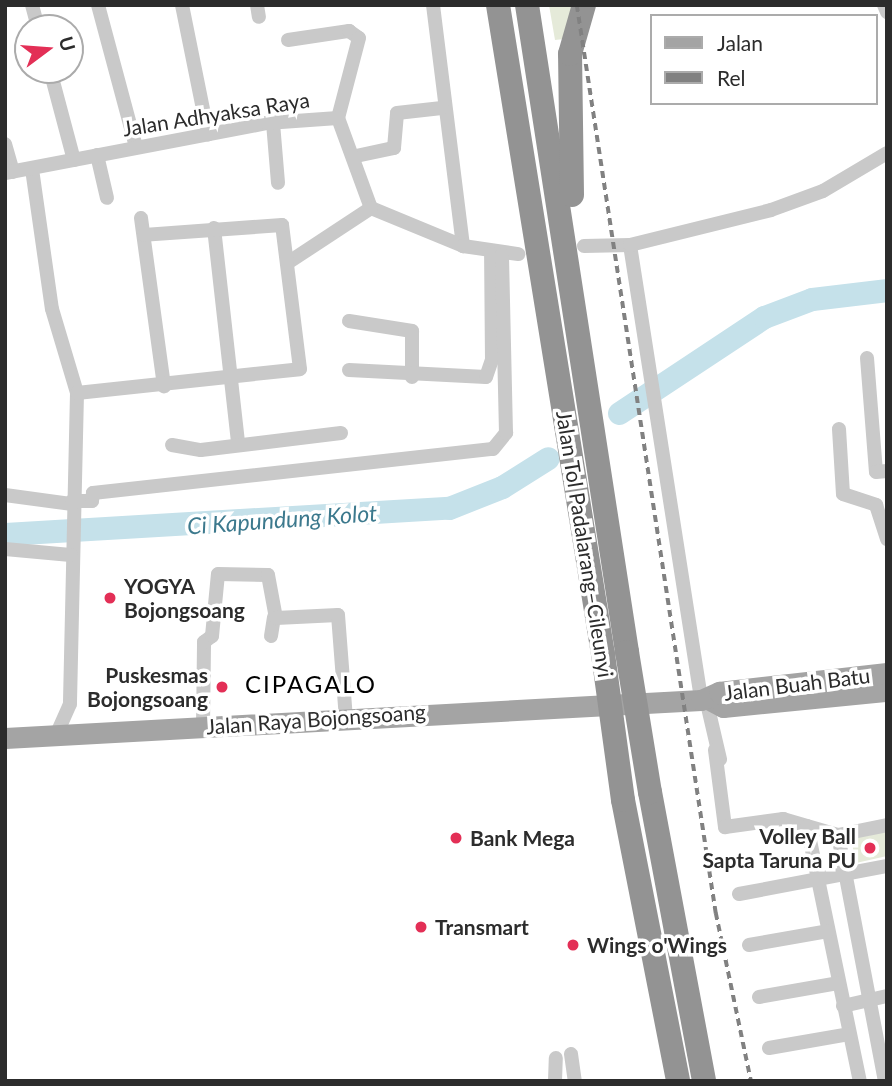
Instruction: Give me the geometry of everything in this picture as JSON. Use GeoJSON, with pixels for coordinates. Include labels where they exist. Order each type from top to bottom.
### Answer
{"type":"FeatureCollection","features":[{"type":"Feature","properties":{"kind":"highway","name":"Jalan Tol Padalarang–Cileunyi"},"geometry":{"type":"LineString","coordinates":[[499,5],[615,653],[650,792],[704,1081]]}},
{"type":"Feature","properties":{"kind":"highway","name":"Jalan Tol Padalarang–Cileunyi"},"geometry":{"type":"LineString","coordinates":[[527,5],[610,545],[623,800],[678,1081]]}},
{"type":"Feature","properties":{"kind":"highway"},"geometry":{"type":"LineString","coordinates":[[584,5],[570,54],[568,153],[610,545]]}},
{"type":"Feature","properties":{"kind":"main road","name":"Jalan Buah Batu"},"geometry":{"type":"LineString","coordinates":[[627,704],[705,699],[719,692],[887,673]]}},
{"type":"Feature","properties":{"kind":"main road","name":"Jalan Buah Batu"},"geometry":{"type":"LineString","coordinates":[[705,699],[723,707],[887,691]]}},
{"type":"Feature","properties":{"kind":"main road","name":"Jalan Raya Bojongsoang"},"geometry":{"type":"LineString","coordinates":[[5,738],[627,704]]}},
{"type":"Feature","properties":{"kind":"street"},"geometry":{"type":"LineString","coordinates":[[98,5],[136,147]]}},
{"type":"Feature","properties":{"kind":"street"},"geometry":{"type":"LineString","coordinates":[[182,5],[208,134]]}},
{"type":"Feature","properties":{"kind":"street"},"geometry":{"type":"LineString","coordinates":[[432,5],[442,108],[463,246]]}},
{"type":"Feature","properties":{"kind":"street"},"geometry":{"type":"LineString","coordinates":[[884,5],[887,12]]}},
{"type":"Feature","properties":{"kind":"street"},"geometry":{"type":"LineString","coordinates":[[288,40],[349,31],[359,38],[338,118]]}},
{"type":"Feature","properties":{"kind":"street"},"geometry":{"type":"LineString","coordinates":[[54,84],[74,160]]}},
{"type":"Feature","properties":{"kind":"street"},"geometry":{"type":"LineString","coordinates":[[356,156],[394,148],[397,113],[442,108]]}},
{"type":"Feature","properties":{"kind":"street","name":"Jalan Adhyaksa Raya"},"geometry":{"type":"LineString","coordinates":[[9,172],[273,123],[338,118],[356,156],[359,187],[371,208]]}},
{"type":"Feature","properties":{"kind":"street"},"geometry":{"type":"LineString","coordinates":[[273,123],[278,183]]}},
{"type":"Feature","properties":{"kind":"street"},"geometry":{"type":"LineString","coordinates":[[5,144],[9,172]]}},
{"type":"Feature","properties":{"kind":"street"},"geometry":{"type":"LineString","coordinates":[[584,246],[630,245],[771,210],[823,191],[887,153]]}},
{"type":"Feature","properties":{"kind":"street"},"geometry":{"type":"LineString","coordinates":[[97,155],[107,198]]}},
{"type":"Feature","properties":{"kind":"street"},"geometry":{"type":"LineString","coordinates":[[32,169],[52,309],[77,393],[71,550],[70,704],[81,734]]}},
{"type":"Feature","properties":{"kind":"street"},"geometry":{"type":"LineString","coordinates":[[289,262],[371,208],[463,246],[496,254],[519,254]]}},
{"type":"Feature","properties":{"kind":"street"},"geometry":{"type":"LineString","coordinates":[[141,218],[164,386]]}},
{"type":"Feature","properties":{"kind":"street"},"geometry":{"type":"LineString","coordinates":[[77,393],[164,386],[300,369],[289,262],[278,223],[144,235]]}},
{"type":"Feature","properties":{"kind":"street"},"geometry":{"type":"LineString","coordinates":[[214,228],[239,442]]}},
{"type":"Feature","properties":{"kind":"street"},"geometry":{"type":"LineString","coordinates":[[630,245],[656,417],[729,826],[783,819],[838,835],[887,825]]}},
{"type":"Feature","properties":{"kind":"street"},"geometry":{"type":"LineString","coordinates":[[349,370],[412,377],[490,374],[496,254]]}},
{"type":"Feature","properties":{"kind":"street"},"geometry":{"type":"LineString","coordinates":[[5,495],[72,507],[92,500],[93,493],[493,449],[506,433],[496,254]]}},
{"type":"Feature","properties":{"kind":"street"},"geometry":{"type":"LineString","coordinates":[[349,321],[412,331],[412,377]]}},
{"type":"Feature","properties":{"kind":"street"},"geometry":{"type":"LineString","coordinates":[[867,358],[876,472],[887,471]]}},
{"type":"Feature","properties":{"kind":"street"},"geometry":{"type":"LineString","coordinates":[[839,429],[843,494],[876,505],[887,539]]}},
{"type":"Feature","properties":{"kind":"street"},"geometry":{"type":"LineString","coordinates":[[172,445],[201,450],[239,442],[341,433]]}},
{"type":"Feature","properties":{"kind":"street"},"geometry":{"type":"LineString","coordinates":[[5,549],[71,550]]}},
{"type":"Feature","properties":{"kind":"street"},"geometry":{"type":"LineString","coordinates":[[203,727],[204,642],[212,636],[215,576],[268,575],[274,617],[271,636]]}},
{"type":"Feature","properties":{"kind":"street"},"geometry":{"type":"LineString","coordinates":[[274,617],[338,615],[346,718]]}},
{"type":"Feature","properties":{"kind":"street"},"geometry":{"type":"LineString","coordinates":[[56,735],[70,704]]}},
{"type":"Feature","properties":{"kind":"street"},"geometry":{"type":"LineString","coordinates":[[807,826],[860,1081]]}},
{"type":"Feature","properties":{"kind":"street"},"geometry":{"type":"LineString","coordinates":[[838,835],[885,1081]]}},
{"type":"Feature","properties":{"kind":"street"},"geometry":{"type":"LineString","coordinates":[[739,894],[887,866]]}},
{"type":"Feature","properties":{"kind":"street"},"geometry":{"type":"LineString","coordinates":[[750,945],[828,931]]}},
{"type":"Feature","properties":{"kind":"street"},"geometry":{"type":"LineString","coordinates":[[759,997],[838,983]]}},
{"type":"Feature","properties":{"kind":"street"},"geometry":{"type":"LineString","coordinates":[[843,1006],[887,996]]}},
{"type":"Feature","properties":{"kind":"street"},"geometry":{"type":"LineString","coordinates":[[769,1048],[849,1034]]}},
{"type":"Feature","properties":{"kind":"street"},"geometry":{"type":"LineString","coordinates":[[571,1054],[575,1081]]}},
{"type":"Feature","properties":{"kind":"street"},"geometry":{"type":"LineString","coordinates":[[555,1081],[556,1058]]}},
{"type":"Feature","properties":{"kind":"green space"},"geometry":{"type":"Polygon","coordinates":[[[549,5],[575,5],[564,39],[555,40],[549,5]]]}},
{"type":"Feature","properties":{"kind":"green space","name":"Volley Ball Sapta Taruna PU"},"geometry":{"type":"Polygon","coordinates":[[[887,831],[887,856],[856,863],[851,839],[887,831]]]}},
{"type":"Feature","properties":{"kind":"waterway","name":"Ci Kapundung Kolot"},"geometry":{"type":"LineString","coordinates":[[619,413],[764,317],[812,299],[887,290]]}},
{"type":"Feature","properties":{"kind":"waterway","name":"Ci Kapundung Kolot"},"geometry":{"type":"LineString","coordinates":[[5,534],[449,508],[502,487],[548,458]]}},
{"type":"Feature","properties":{"kind":"railway"},"geometry":{"type":"LineString","coordinates":[[577,5],[716,913],[751,1081]]}},
{"type":"Feature","properties":{"kind":"place","name":"YOGYA Bojongsoang"},"geometry":{"type":"Point","coordinates":[110,598]}},
{"type":"Feature","properties":{"kind":"place","name":"Puskesmas Bojongsoang"},"geometry":{"type":"Point","coordinates":[222,687]}},
{"type":"Feature","properties":{"kind":"place","name":"Bank Mega"},"geometry":{"type":"Point","coordinates":[456,838]}},
{"type":"Feature","properties":{"kind":"place","name":"Volley Ball Sapta Taruna PU"},"geometry":{"type":"Point","coordinates":[870,848]}},
{"type":"Feature","properties":{"kind":"place","name":"Transmart"},"geometry":{"type":"Point","coordinates":[421,927]}},
{"type":"Feature","properties":{"kind":"place","name":"Wings o'Wings"},"geometry":{"type":"Point","coordinates":[573,945]}},
{"type":"Feature","properties":{"kind":"district","name":"CIPAGALO"},"geometry":{"type":"Point","coordinates":[311,684]}}]}
